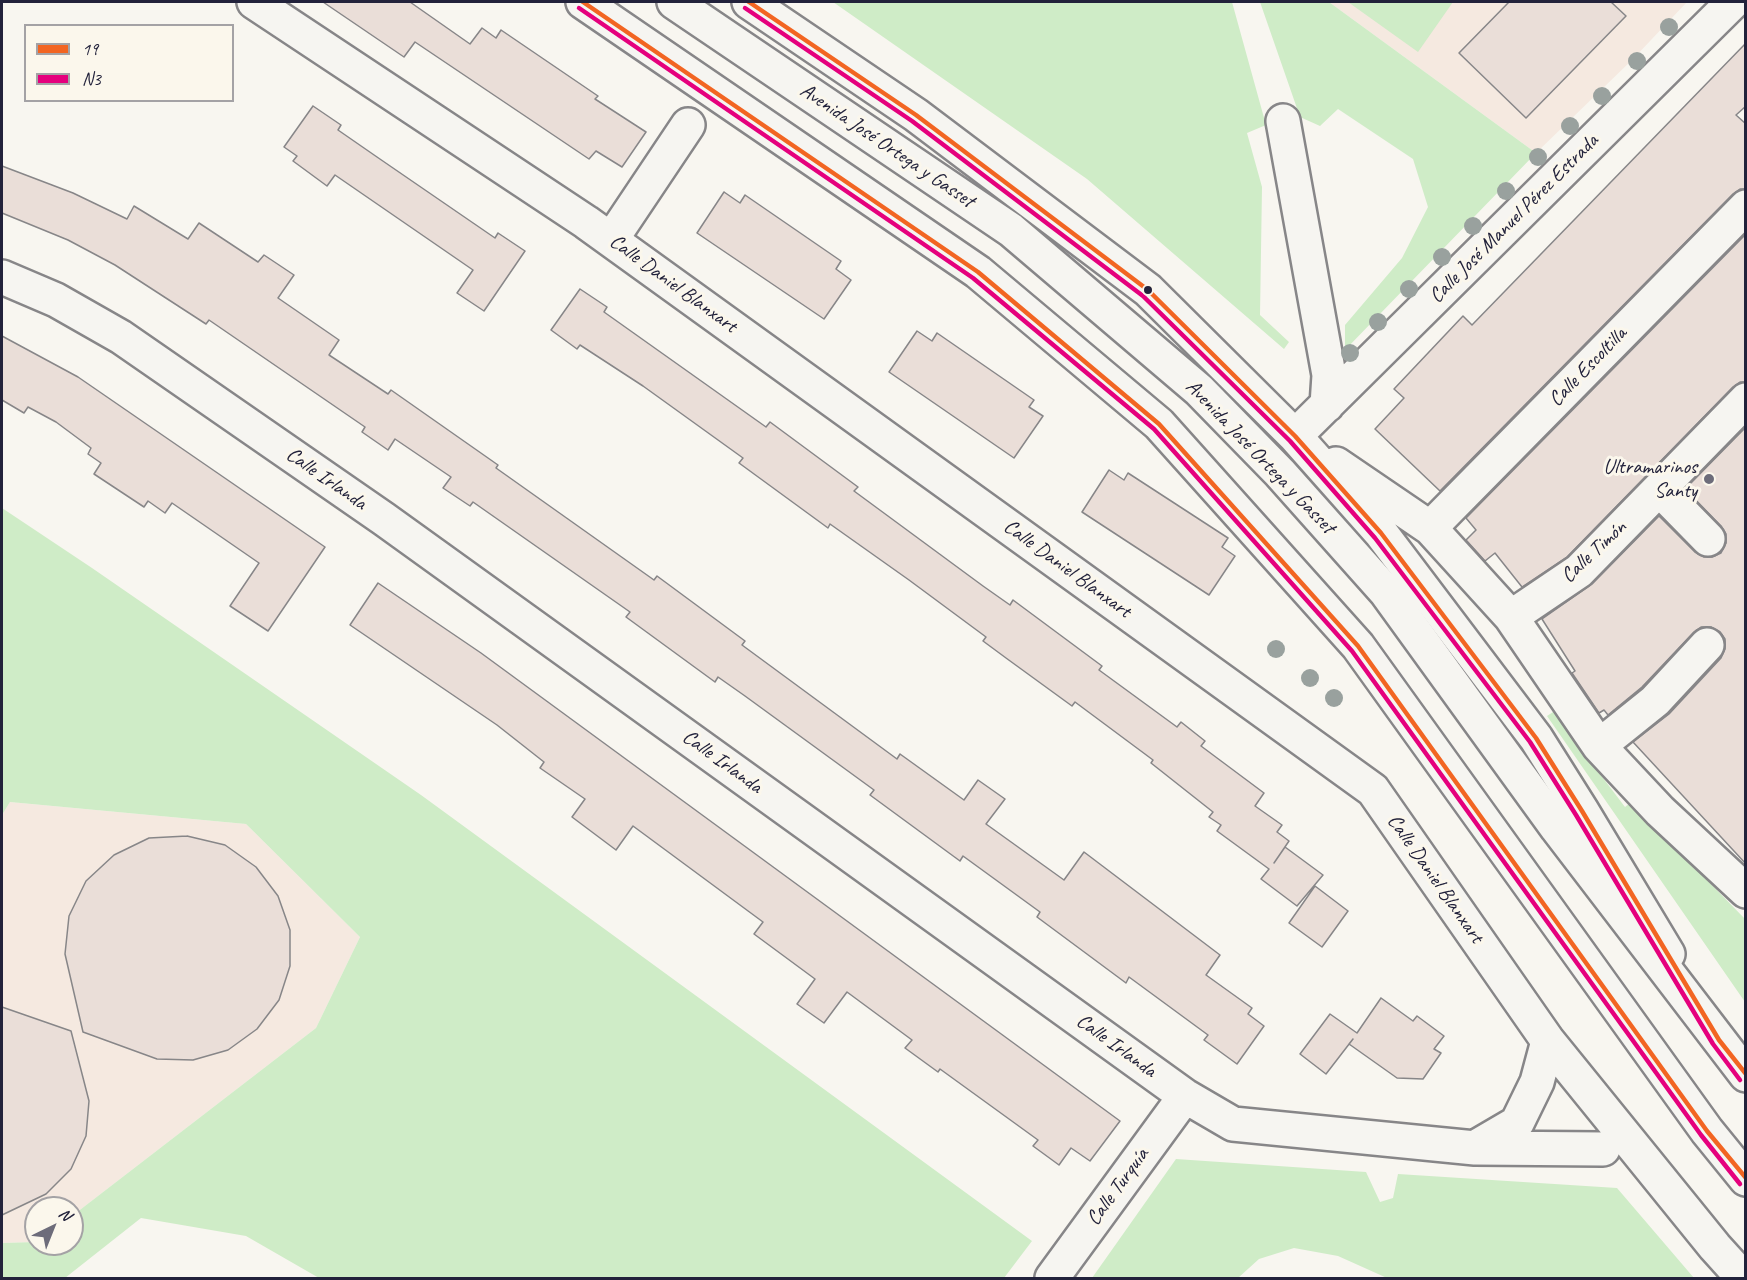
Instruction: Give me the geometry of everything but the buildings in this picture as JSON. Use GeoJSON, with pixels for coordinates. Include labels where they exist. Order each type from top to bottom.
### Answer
{"type":"FeatureCollection","features":[{"type":"Feature","properties":{"kind":"street","name":"Calle Daniel Blanxart"},"geometry":{"type":"LineString","coordinates":[[254,2],[611,240],[1373,790],[1548,1041],[1715,1247],[1743,1278]]}},
{"type":"Feature","properties":{"kind":"street"},"geometry":{"type":"LineString","coordinates":[[583,2],[978,272],[1159,424],[1358,646],[1700,1121],[1746,1179]]}},
{"type":"Feature","properties":{"kind":"street","name":"Avenida José Ortega y Gasset"},"geometry":{"type":"LineString","coordinates":[[674,2],[1011,230],[1199,390],[1280,474],[1386,592],[1557,828],[1746,1075]]}},
{"type":"Feature","properties":{"kind":"street","name":"Avenida José Ortega y Gasset"},"geometry":{"type":"LineString","coordinates":[[749,2],[916,116],[1148,290],[1295,436],[1381,533],[1536,738],[1719,1040]]}},
{"type":"Feature","properties":{"kind":"street","name":"Calle José Manuel Pérez Estrada"},"geometry":{"type":"LineString","coordinates":[[1295,436],[1733,2]]}},
{"type":"Feature","properties":{"kind":"street"},"geometry":{"type":"LineString","coordinates":[[1283,121],[1329,375],[1327,405]]}},
{"type":"Feature","properties":{"kind":"street"},"geometry":{"type":"LineString","coordinates":[[611,240],[688,125]]}},
{"type":"Feature","properties":{"kind":"street","name":"Calle Escoltilla"},"geometry":{"type":"LineString","coordinates":[[1430,528],[1746,207]]}},
{"type":"Feature","properties":{"kind":"street","name":"Calle Irlanda"},"geometry":{"type":"LineString","coordinates":[[2,277],[56,300],[121,338],[375,513],[1185,1096],[1233,1124],[1475,1148],[1603,1149]]}},
{"type":"Feature","properties":{"kind":"street","name":"Calle Timón"},"geometry":{"type":"LineString","coordinates":[[1511,617],[1579,571],[1746,400]]}},
{"type":"Feature","properties":{"kind":"street"},"geometry":{"type":"LineString","coordinates":[[1295,436],[1430,528],[1511,617],[1599,746],[1660,811],[1746,891]]}},
{"type":"Feature","properties":{"kind":"street"},"geometry":{"type":"LineString","coordinates":[[1659,489],[1708,539]]}},
{"type":"Feature","properties":{"kind":"street"},"geometry":{"type":"LineString","coordinates":[[1599,746],[1655,700],[1707,645]]}},
{"type":"Feature","properties":{"kind":"street"},"geometry":{"type":"LineString","coordinates":[[1475,1148],[1517,1123],[1538,1082],[1548,1041]]}},
{"type":"Feature","properties":{"kind":"street","name":"Calle Turquía"},"geometry":{"type":"LineString","coordinates":[[1052,1278],[1185,1096]]}},
{"type":"Feature","properties":{"kind":"shaded area"},"geometry":{"type":"Polygon","coordinates":[[[1329,2],[1687,2],[1633,59],[1536,153],[1329,2]]]}},
{"type":"Feature","properties":{"kind":"shaded area"},"geometry":{"type":"Polygon","coordinates":[[[10,802],[246,824],[360,937],[316,1028],[84,1207],[84,1196],[24,1196],[24,1242],[2,1243],[2,815],[10,802]]]}},
{"type":"Feature","properties":{"kind":"green space"},"geometry":{"type":"Polygon","coordinates":[[[833,2],[1232,2],[1266,125],[1247,133],[1262,187],[1260,315],[1289,342],[1284,349],[1087,179],[833,2]]]}},
{"type":"Feature","properties":{"kind":"green space"},"geometry":{"type":"Polygon","coordinates":[[[1260,2],[1329,2],[1536,153],[1345,350],[1345,325],[1402,258],[1428,207],[1413,159],[1338,109],[1320,126],[1300,117],[1260,2]]]}},
{"type":"Feature","properties":{"kind":"green space"},"geometry":{"type":"Polygon","coordinates":[[[1348,2],[1453,2],[1418,52],[1348,2]]]}},
{"type":"Feature","properties":{"kind":"green space"},"geometry":{"type":"Polygon","coordinates":[[[2,508],[421,795],[1032,1241],[1004,1278],[319,1278],[246,1236],[141,1218],[65,1278],[2,1278],[2,1243],[24,1242],[24,1256],[84,1256],[84,1207],[316,1028],[360,937],[246,824],[10,802],[2,815],[2,508]]]}},
{"type":"Feature","properties":{"kind":"green space"},"geometry":{"type":"Polygon","coordinates":[[[1553,712],[1625,807],[1631,802],[1745,919],[1745,1002],[1547,716],[1553,712]]]}},
{"type":"Feature","properties":{"kind":"green space"},"geometry":{"type":"Polygon","coordinates":[[[1176,1159],[1366,1172],[1380,1202],[1393,1198],[1398,1174],[1617,1188],[1694,1278],[1387,1278],[1338,1256],[1294,1248],[1259,1259],[1238,1278],[1092,1278],[1176,1159]]]}},
{"type":"Feature","properties":{"kind":"transit line","name":"19"},"geometry":{"type":"LineString","coordinates":[[583,2],[978,272],[1159,424],[1358,646],[1707,1131],[1746,1178]]}},
{"type":"Feature","properties":{"kind":"transit line","name":"19"},"geometry":{"type":"LineString","coordinates":[[749,2],[916,115],[1148,290],[1295,436],[1381,533],[1536,738],[1719,1040],[1746,1074]]}},
{"type":"Feature","properties":{"kind":"transit line","name":"N3"},"geometry":{"type":"LineString","coordinates":[[579,8],[973,278],[1154,429],[1352,651],[1701,1135],[1740,1184]]}},
{"type":"Feature","properties":{"kind":"transit line","name":"N3"},"geometry":{"type":"LineString","coordinates":[[745,8],[912,121],[1143,296],[1290,441],[1375,538],[1530,742],[1713,1044],[1740,1080]]}},
{"type":"Feature","properties":{"kind":"place","name":"Ultramarinos Santy"},"geometry":{"type":"Point","coordinates":[1709,479]}}]}
